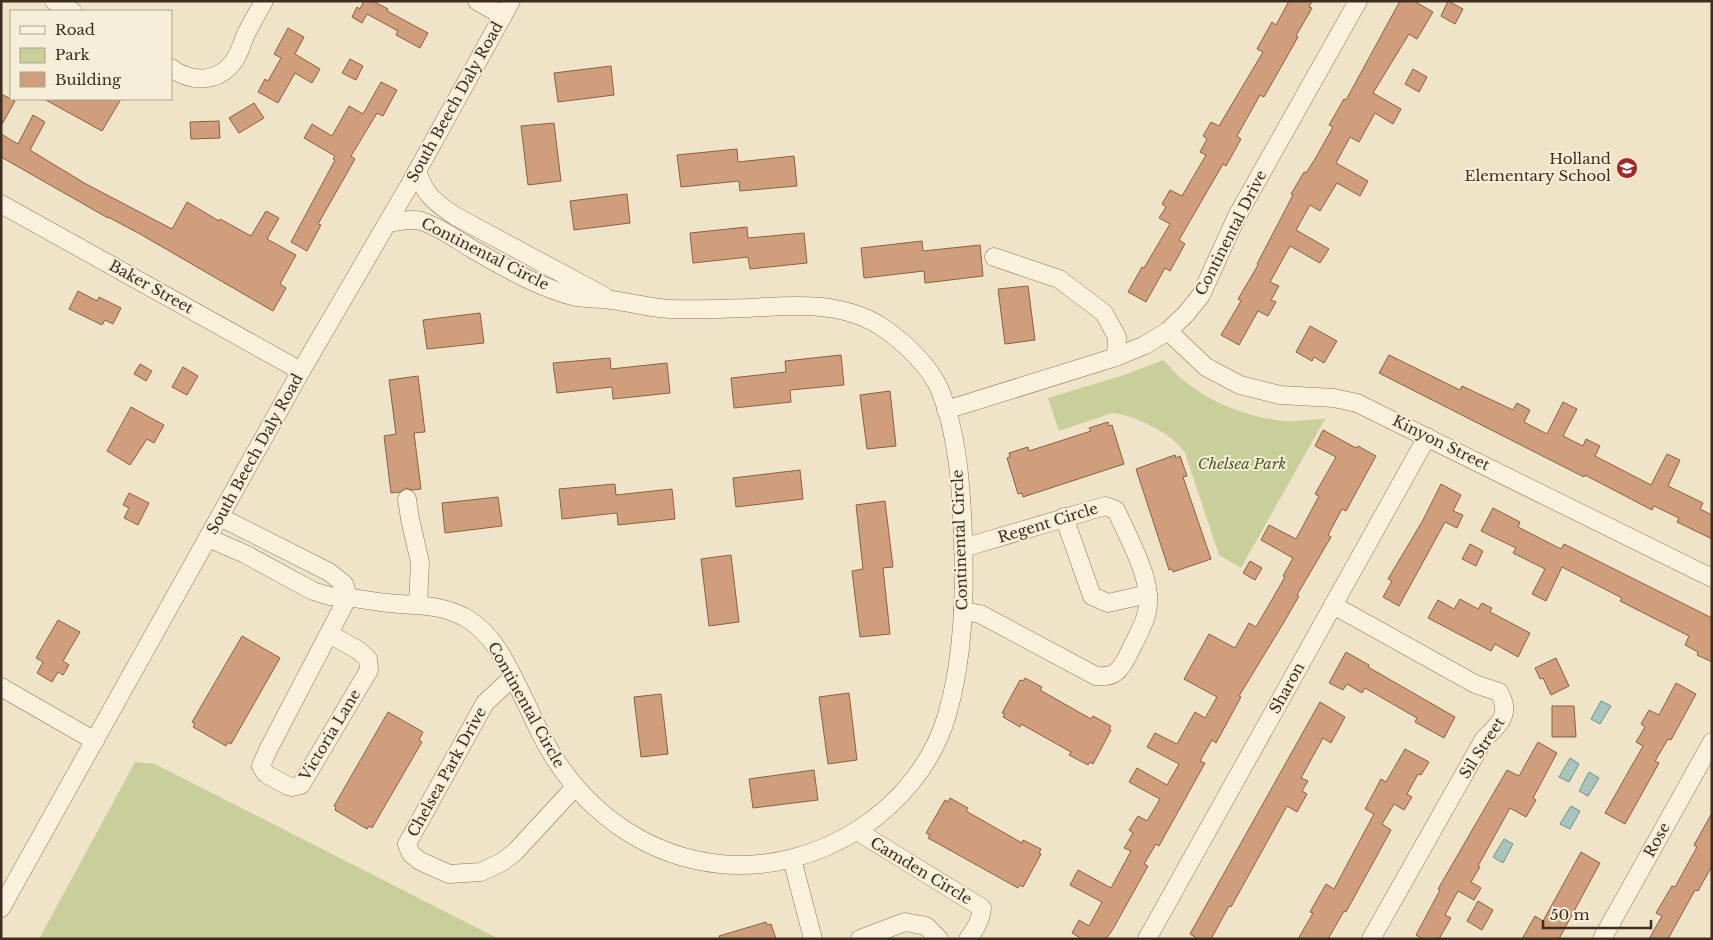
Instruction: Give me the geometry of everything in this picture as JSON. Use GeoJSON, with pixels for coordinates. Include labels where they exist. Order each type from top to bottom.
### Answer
{"type":"FeatureCollection","features":[{"type":"Feature","properties":{"kind":"street"},"geometry":{"type":"LineString","coordinates":[[54,1],[70,10]]}},
{"type":"Feature","properties":{"kind":"street"},"geometry":{"type":"LineString","coordinates":[[172,69],[179,74],[194,79],[205,79],[225,71],[238,54],[247,32],[264,1]]}},
{"type":"Feature","properties":{"kind":"street"},"geometry":{"type":"LineString","coordinates":[[477,1],[507,9]]}},
{"type":"Feature","properties":{"kind":"street","name":"Continental Drive"},"geometry":{"type":"LineString","coordinates":[[946,410],[1116,357],[1168,331],[1186,314],[1201,295],[1237,216],[1358,1]]}},
{"type":"Feature","properties":{"kind":"street","name":"South Beech Daly Road"},"geometry":{"type":"LineString","coordinates":[[1,908],[301,371],[417,171],[507,9]]}},
{"type":"Feature","properties":{"kind":"street","name":"Continental Circle"},"geometry":{"type":"LineString","coordinates":[[417,171],[423,188],[432,200],[455,216],[612,300]]}},
{"type":"Feature","properties":{"kind":"street","name":"Baker Street"},"geometry":{"type":"LineString","coordinates":[[1,204],[301,371]]}},
{"type":"Feature","properties":{"kind":"street","name":"Continental Circle"},"geometry":{"type":"LineString","coordinates":[[208,538],[245,554],[313,590],[330,596],[445,608],[464,617],[484,632],[497,648],[554,759],[592,806],[611,822],[632,835],[677,855],[701,861],[737,865],[768,864],[812,853],[835,843],[877,817],[910,783],[929,757],[948,714],[956,674],[963,611],[963,548],[954,435],[936,383],[913,353],[884,328],[856,315],[829,308],[808,305],[669,309],[640,306],[612,300],[578,298],[515,272],[442,231],[416,219],[387,223]]}},
{"type":"Feature","properties":{"kind":"street"},"geometry":{"type":"LineString","coordinates":[[994,257],[1059,279],[1104,313],[1117,337],[1116,357]]}},
{"type":"Feature","properties":{"kind":"street","name":"Kinyon Street"},"geometry":{"type":"LineString","coordinates":[[1168,331],[1206,366],[1240,385],[1280,395],[1334,398],[1357,403],[1712,578]]}},
{"type":"Feature","properties":{"kind":"street","name":"Sharon"},"geometry":{"type":"LineString","coordinates":[[1147,939],[1427,437]]}},
{"type":"Feature","properties":{"kind":"street"},"geometry":{"type":"LineString","coordinates":[[407,499],[420,562],[418,604]]}},
{"type":"Feature","properties":{"kind":"street","name":"Regent Circle"},"geometry":{"type":"LineString","coordinates":[[963,548],[1105,506],[1116,510],[1146,579],[1149,600],[1146,616],[1125,661],[1119,670],[1107,677],[1096,676],[980,614],[963,611]]}},
{"type":"Feature","properties":{"kind":"street"},"geometry":{"type":"LineString","coordinates":[[220,517],[328,572],[344,584],[348,597]]}},
{"type":"Feature","properties":{"kind":"street"},"geometry":{"type":"LineString","coordinates":[[1064,517],[1092,596],[1108,603],[1148,594]]}},
{"type":"Feature","properties":{"kind":"street","name":"Victoria Lane"},"geometry":{"type":"LineString","coordinates":[[329,634],[358,650],[368,659],[369,670],[301,785],[292,788],[266,774],[261,766],[348,597]]}},
{"type":"Feature","properties":{"kind":"street","name":"Sil Street"},"geometry":{"type":"LineString","coordinates":[[1334,605],[1475,684],[1498,692],[1504,705],[1504,714],[1500,723],[1484,739],[1372,939]]}},
{"type":"Feature","properties":{"kind":"street","name":"Chelsea Park Drive"},"geometry":{"type":"LineString","coordinates":[[513,677],[485,703],[407,844],[411,854],[420,861],[449,874],[481,872],[502,862],[514,852],[575,787]]}},
{"type":"Feature","properties":{"kind":"street"},"geometry":{"type":"LineString","coordinates":[[1,687],[95,741]]}},
{"type":"Feature","properties":{"kind":"street","name":"Rose"},"geometry":{"type":"LineString","coordinates":[[1602,939],[1712,742]]}},
{"type":"Feature","properties":{"kind":"street","name":"Camden Circle"},"geometry":{"type":"LineString","coordinates":[[856,831],[982,908],[981,916],[968,939]]}},
{"type":"Feature","properties":{"kind":"street"},"geometry":{"type":"LineString","coordinates":[[792,859],[813,939]]}},
{"type":"Feature","properties":{"kind":"street"},"geometry":{"type":"LineString","coordinates":[[860,939],[905,922],[926,926],[939,939]]}},
{"type":"Feature","properties":{"kind":"green space","name":"Chelsea Park"},"geometry":{"type":"Polygon","coordinates":[[[1163,360],[1179,377],[1193,388],[1217,402],[1244,413],[1286,421],[1325,419],[1241,568],[1219,555],[1185,453],[1172,439],[1153,427],[1131,417],[1112,413],[1059,431],[1048,398],[1124,375],[1163,360]]]}},
{"type":"Feature","properties":{"kind":"green space"},"geometry":{"type":"Polygon","coordinates":[[[135,762],[155,764],[499,939],[39,939],[135,762]]]}},
{"type":"Feature","properties":{"kind":"water"},"geometry":{"type":"Polygon","coordinates":[[[1601,701],[1611,706],[1600,724],[1591,719],[1601,701]]]}},
{"type":"Feature","properties":{"kind":"water"},"geometry":{"type":"Polygon","coordinates":[[[1570,758],[1579,764],[1569,782],[1559,777],[1570,758]]]}},
{"type":"Feature","properties":{"kind":"water"},"geometry":{"type":"Polygon","coordinates":[[[1589,772],[1599,778],[1588,796],[1579,791],[1589,772]]]}},
{"type":"Feature","properties":{"kind":"water"},"geometry":{"type":"Polygon","coordinates":[[[1571,806],[1580,811],[1570,829],[1560,824],[1571,806]]]}},
{"type":"Feature","properties":{"kind":"water"},"geometry":{"type":"Polygon","coordinates":[[[1504,839],[1513,844],[1503,863],[1493,857],[1504,839]]]}},
{"type":"Feature","properties":{"kind":"building"},"geometry":{"type":"Polygon","coordinates":[[[364,1],[373,1],[388,9],[387,11],[428,33],[420,48],[396,35],[398,31],[367,14],[362,23],[352,17],[357,7],[360,9],[364,1]]]}},
{"type":"Feature","properties":{"kind":"building"},"geometry":{"type":"Polygon","coordinates":[[[1289,1],[1312,1],[1309,7],[1312,8],[1264,97],[1260,95],[1237,136],[1241,139],[1226,166],[1223,164],[1179,240],[1185,244],[1170,271],[1165,268],[1146,302],[1128,292],[1170,224],[1159,218],[1166,207],[1162,204],[1170,190],[1182,196],[1206,155],[1200,152],[1207,139],[1203,136],[1211,122],[1219,126],[1263,52],[1257,49],[1272,22],[1276,25],[1289,1]]]}},
{"type":"Feature","properties":{"kind":"building"},"geometry":{"type":"Polygon","coordinates":[[[1400,1],[1414,1],[1433,12],[1417,39],[1409,34],[1373,93],[1401,109],[1393,124],[1375,113],[1359,142],[1350,137],[1336,163],[1368,181],[1360,196],[1337,183],[1320,211],[1310,205],[1296,230],[1329,249],[1320,263],[1290,246],[1270,282],[1279,286],[1271,300],[1276,302],[1268,316],[1258,311],[1239,345],[1221,335],[1241,301],[1238,299],[1258,265],[1293,195],[1291,194],[1304,172],[1306,173],[1315,159],[1333,127],[1329,125],[1344,99],[1346,100],[1400,1]]]}},
{"type":"Feature","properties":{"kind":"building"},"geometry":{"type":"Polygon","coordinates":[[[1448,1],[1463,9],[1455,24],[1441,16],[1448,1]]]}},
{"type":"Feature","properties":{"kind":"building"},"geometry":{"type":"Polygon","coordinates":[[[288,28],[304,37],[295,54],[320,69],[312,83],[295,73],[278,103],[258,92],[265,79],[268,81],[281,58],[274,54],[288,28]]]}},
{"type":"Feature","properties":{"kind":"building"},"geometry":{"type":"Polygon","coordinates":[[[350,59],[363,66],[356,80],[342,73],[350,59]]]}},
{"type":"Feature","properties":{"kind":"building"},"geometry":{"type":"Polygon","coordinates":[[[611,66],[614,95],[558,102],[554,73],[611,66]]]}},
{"type":"Feature","properties":{"kind":"building"},"geometry":{"type":"Polygon","coordinates":[[[1413,69],[1427,77],[1419,92],[1405,84],[1413,69]]]}},
{"type":"Feature","properties":{"kind":"building"},"geometry":{"type":"Polygon","coordinates":[[[381,82],[397,90],[383,116],[377,113],[351,156],[355,159],[318,224],[321,225],[307,251],[291,242],[335,160],[333,159],[335,156],[304,138],[312,124],[332,136],[349,106],[363,114],[381,82]]]}},
{"type":"Feature","properties":{"kind":"building"},"geometry":{"type":"Polygon","coordinates":[[[1,94],[15,101],[1,126],[1,94]]]}},
{"type":"Feature","properties":{"kind":"building"},"geometry":{"type":"Polygon","coordinates":[[[46,100],[120,100],[102,131],[46,100]]]}},
{"type":"Feature","properties":{"kind":"building"},"geometry":{"type":"Polygon","coordinates":[[[254,103],[264,118],[239,133],[229,118],[254,103]]]}},
{"type":"Feature","properties":{"kind":"building"},"geometry":{"type":"Polygon","coordinates":[[[33,115],[45,122],[30,150],[86,184],[172,229],[187,202],[219,221],[220,219],[251,236],[266,211],[279,218],[267,239],[296,255],[280,284],[286,288],[273,311],[1,157],[1,134],[18,144],[33,115]]]}},
{"type":"Feature","properties":{"kind":"building"},"geometry":{"type":"Polygon","coordinates":[[[219,121],[220,138],[191,139],[190,122],[219,121]]]}},
{"type":"Feature","properties":{"kind":"building"},"geometry":{"type":"Polygon","coordinates":[[[554,123],[561,181],[528,185],[521,126],[554,123]]]}},
{"type":"Feature","properties":{"kind":"building"},"geometry":{"type":"Polygon","coordinates":[[[737,149],[738,162],[794,156],[797,186],[740,191],[739,181],[681,187],[677,155],[737,149]]]}},
{"type":"Feature","properties":{"kind":"building"},"geometry":{"type":"Polygon","coordinates":[[[627,194],[630,223],[574,230],[570,201],[627,194]]]}},
{"type":"Feature","properties":{"kind":"building"},"geometry":{"type":"Polygon","coordinates":[[[747,227],[748,238],[804,233],[807,263],[750,269],[748,257],[693,263],[690,233],[747,227]]]}},
{"type":"Feature","properties":{"kind":"building"},"geometry":{"type":"Polygon","coordinates":[[[922,241],[923,251],[980,245],[983,276],[925,283],[924,271],[864,278],[861,248],[922,241]]]}},
{"type":"Feature","properties":{"kind":"building"},"geometry":{"type":"Polygon","coordinates":[[[1028,286],[1035,340],[1005,344],[998,289],[1028,286]]]}},
{"type":"Feature","properties":{"kind":"building"},"geometry":{"type":"Polygon","coordinates":[[[78,291],[97,301],[99,297],[121,308],[113,324],[105,320],[102,325],[69,309],[78,291]]]}},
{"type":"Feature","properties":{"kind":"building"},"geometry":{"type":"Polygon","coordinates":[[[480,313],[484,343],[427,349],[423,320],[480,313]]]}},
{"type":"Feature","properties":{"kind":"building"},"geometry":{"type":"Polygon","coordinates":[[[1310,326],[1337,341],[1324,363],[1314,357],[1312,361],[1296,352],[1310,326]]]}},
{"type":"Feature","properties":{"kind":"building"},"geometry":{"type":"Polygon","coordinates":[[[841,355],[844,385],[790,390],[791,402],[734,408],[731,378],[786,372],[785,361],[841,355]]]}},
{"type":"Feature","properties":{"kind":"building"},"geometry":{"type":"Polygon","coordinates":[[[1389,355],[1460,390],[1462,386],[1513,410],[1517,403],[1530,410],[1524,422],[1547,434],[1563,402],[1577,409],[1563,436],[1583,446],[1586,439],[1600,446],[1595,456],[1651,485],[1667,454],[1680,460],[1668,486],[1703,503],[1700,509],[1712,515],[1712,539],[1677,522],[1679,518],[1654,506],[1652,510],[1379,373],[1389,355]]]}},
{"type":"Feature","properties":{"kind":"building"},"geometry":{"type":"Polygon","coordinates":[[[610,358],[611,369],[667,363],[670,393],[613,399],[612,387],[557,393],[553,363],[610,358]]]}},
{"type":"Feature","properties":{"kind":"building"},"geometry":{"type":"Polygon","coordinates":[[[140,364],[152,371],[146,381],[134,374],[140,364]]]}},
{"type":"Feature","properties":{"kind":"building"},"geometry":{"type":"Polygon","coordinates":[[[183,367],[198,376],[187,395],[172,387],[183,367]]]}},
{"type":"Feature","properties":{"kind":"building"},"geometry":{"type":"Polygon","coordinates":[[[418,376],[425,432],[414,433],[421,489],[412,490],[406,488],[400,492],[391,493],[384,436],[396,434],[389,380],[418,376]]]}},
{"type":"Feature","properties":{"kind":"building"},"geometry":{"type":"Polygon","coordinates":[[[890,391],[896,446],[867,449],[860,395],[890,391]]]}},
{"type":"Feature","properties":{"kind":"building"},"geometry":{"type":"Polygon","coordinates":[[[131,407],[164,425],[154,443],[147,439],[130,465],[107,451],[131,407]]]}},
{"type":"Feature","properties":{"kind":"building"},"geometry":{"type":"Polygon","coordinates":[[[1108,422],[1109,426],[1112,425],[1124,464],[1023,497],[1022,493],[1018,494],[1007,458],[1010,457],[1009,453],[1028,447],[1029,451],[1091,431],[1089,428],[1108,422]]]}},
{"type":"Feature","properties":{"kind":"building"},"geometry":{"type":"Polygon","coordinates":[[[1323,430],[1356,448],[1358,446],[1376,456],[1346,511],[1342,509],[1328,535],[1331,537],[1297,595],[1299,596],[1284,622],[1239,696],[1241,697],[1216,743],[1212,740],[1200,761],[1205,763],[1159,846],[1156,844],[1144,864],[1148,866],[1113,929],[1106,939],[1082,939],[1072,933],[1079,920],[1089,926],[1102,902],[1070,885],[1078,870],[1111,888],[1131,851],[1124,848],[1133,833],[1129,830],[1138,816],[1147,821],[1160,799],[1129,782],[1137,768],[1167,785],[1179,764],[1147,747],[1155,733],[1177,744],[1195,712],[1205,718],[1217,697],[1184,679],[1209,634],[1235,648],[1249,623],[1256,627],[1285,577],[1283,576],[1293,558],[1261,540],[1269,525],[1296,539],[1319,496],[1315,494],[1336,457],[1315,446],[1323,430]]]}},
{"type":"Feature","properties":{"kind":"building"},"geometry":{"type":"Polygon","coordinates":[[[1175,455],[1176,458],[1180,456],[1187,476],[1183,477],[1211,559],[1173,572],[1172,569],[1169,570],[1136,469],[1175,455]]]}},
{"type":"Feature","properties":{"kind":"building"},"geometry":{"type":"Polygon","coordinates":[[[800,470],[803,499],[736,507],[733,478],[800,470]]]}},
{"type":"Feature","properties":{"kind":"building"},"geometry":{"type":"Polygon","coordinates":[[[615,484],[616,495],[672,489],[675,519],[618,525],[617,513],[562,519],[559,489],[615,484]]]}},
{"type":"Feature","properties":{"kind":"building"},"geometry":{"type":"Polygon","coordinates":[[[1441,484],[1461,495],[1453,511],[1463,515],[1457,528],[1445,522],[1399,606],[1383,597],[1392,581],[1388,579],[1423,520],[1441,484]]]}},
{"type":"Feature","properties":{"kind":"building"},"geometry":{"type":"Polygon","coordinates":[[[129,493],[149,503],[138,525],[124,518],[129,508],[123,505],[129,493]]]}},
{"type":"Feature","properties":{"kind":"building"},"geometry":{"type":"Polygon","coordinates":[[[498,497],[502,526],[445,533],[442,503],[498,497]]]}},
{"type":"Feature","properties":{"kind":"building"},"geometry":{"type":"Polygon","coordinates":[[[885,501],[893,567],[883,568],[890,634],[860,637],[852,571],[863,569],[856,505],[885,501]]]}},
{"type":"Feature","properties":{"kind":"building"},"geometry":{"type":"Polygon","coordinates":[[[1493,508],[1520,522],[1518,527],[1561,549],[1564,544],[1712,618],[1712,662],[1697,655],[1698,652],[1685,645],[1689,636],[1620,601],[1622,598],[1562,567],[1546,601],[1532,594],[1545,569],[1513,553],[1516,548],[1481,531],[1493,508]]]}},
{"type":"Feature","properties":{"kind":"building"},"geometry":{"type":"Polygon","coordinates":[[[1470,544],[1483,551],[1476,566],[1462,559],[1470,544]]]}},
{"type":"Feature","properties":{"kind":"building"},"geometry":{"type":"Polygon","coordinates":[[[731,555],[739,622],[709,626],[701,559],[731,555]]]}},
{"type":"Feature","properties":{"kind":"building"},"geometry":{"type":"Polygon","coordinates":[[[1250,561],[1262,568],[1255,580],[1243,573],[1250,561]]]}},
{"type":"Feature","properties":{"kind":"building"},"geometry":{"type":"Polygon","coordinates":[[[1460,599],[1478,609],[1482,603],[1492,608],[1490,612],[1530,633],[1518,657],[1495,644],[1491,651],[1428,618],[1438,600],[1454,609],[1460,599]]]}},
{"type":"Feature","properties":{"kind":"building"},"geometry":{"type":"Polygon","coordinates":[[[58,620],[80,632],[63,661],[69,665],[63,675],[58,672],[52,682],[37,673],[43,662],[36,658],[58,620]]]}},
{"type":"Feature","properties":{"kind":"building"},"geometry":{"type":"Polygon","coordinates":[[[242,636],[280,658],[231,744],[228,742],[226,746],[193,727],[195,724],[192,722],[242,636]]]}},
{"type":"Feature","properties":{"kind":"building"},"geometry":{"type":"Polygon","coordinates":[[[1346,652],[1369,665],[1368,667],[1455,717],[1444,738],[1415,722],[1417,718],[1365,688],[1362,693],[1347,684],[1343,690],[1329,683],[1346,652]]]}},
{"type":"Feature","properties":{"kind":"building"},"geometry":{"type":"Polygon","coordinates":[[[1556,658],[1569,686],[1551,695],[1543,678],[1540,679],[1535,668],[1556,658]]]}},
{"type":"Feature","properties":{"kind":"building"},"geometry":{"type":"Polygon","coordinates":[[[1025,678],[1042,687],[1040,690],[1091,719],[1093,716],[1111,726],[1109,729],[1111,730],[1093,764],[1090,762],[1088,765],[1069,755],[1071,752],[1021,724],[1020,727],[1003,717],[1005,714],[1002,713],[1020,680],[1023,681],[1025,678]]]}},
{"type":"Feature","properties":{"kind":"building"},"geometry":{"type":"Polygon","coordinates":[[[1676,683],[1696,694],[1671,740],[1668,739],[1655,761],[1659,763],[1625,824],[1605,813],[1643,746],[1636,742],[1645,727],[1641,724],[1649,710],[1659,715],[1676,683]]]}},
{"type":"Feature","properties":{"kind":"building"},"geometry":{"type":"Polygon","coordinates":[[[849,693],[857,760],[828,764],[819,697],[849,693]]]}},
{"type":"Feature","properties":{"kind":"building"},"geometry":{"type":"Polygon","coordinates":[[[661,694],[668,754],[641,757],[634,697],[661,694]]]}},
{"type":"Feature","properties":{"kind":"building"},"geometry":{"type":"Polygon","coordinates":[[[1320,702],[1345,717],[1331,743],[1323,738],[1301,778],[1308,781],[1302,791],[1307,794],[1297,812],[1287,806],[1211,939],[1198,939],[1190,934],[1320,702]]]}},
{"type":"Feature","properties":{"kind":"building"},"geometry":{"type":"Polygon","coordinates":[[[1552,706],[1574,706],[1576,737],[1552,737],[1552,706]]]}},
{"type":"Feature","properties":{"kind":"building"},"geometry":{"type":"Polygon","coordinates":[[[388,712],[423,732],[419,740],[422,742],[372,828],[369,826],[367,829],[335,810],[336,807],[334,806],[388,712]]]}},
{"type":"Feature","properties":{"kind":"building"},"geometry":{"type":"Polygon","coordinates":[[[1538,742],[1557,753],[1533,798],[1536,800],[1526,817],[1510,808],[1471,882],[1481,888],[1474,900],[1458,891],[1445,915],[1451,918],[1439,939],[1423,939],[1416,935],[1440,890],[1438,889],[1507,770],[1519,776],[1538,742]]]}},
{"type":"Feature","properties":{"kind":"building"},"geometry":{"type":"Polygon","coordinates":[[[1405,749],[1429,762],[1421,775],[1418,774],[1407,794],[1412,797],[1404,810],[1394,804],[1382,824],[1391,830],[1346,912],[1344,911],[1328,939],[1298,939],[1313,913],[1310,912],[1326,884],[1334,889],[1374,814],[1365,809],[1381,779],[1386,782],[1405,749]]]}},
{"type":"Feature","properties":{"kind":"building"},"geometry":{"type":"Polygon","coordinates":[[[814,770],[818,800],[753,808],[749,779],[814,770]]]}},
{"type":"Feature","properties":{"kind":"building"},"geometry":{"type":"Polygon","coordinates":[[[950,798],[968,808],[966,811],[1022,843],[1023,840],[1041,849],[1039,853],[1041,854],[1023,887],[1020,885],[1018,888],[928,838],[930,835],[926,833],[945,800],[948,802],[950,798]]]}},
{"type":"Feature","properties":{"kind":"building"},"geometry":{"type":"Polygon","coordinates":[[[1712,813],[1712,866],[1698,891],[1695,890],[1668,939],[1649,939],[1662,916],[1656,913],[1672,886],[1675,887],[1697,847],[1694,845],[1712,813]]]}},
{"type":"Feature","properties":{"kind":"building"},"geometry":{"type":"Polygon","coordinates":[[[1581,852],[1600,863],[1559,939],[1522,939],[1535,916],[1543,921],[1581,852]]]}},
{"type":"Feature","properties":{"kind":"building"},"geometry":{"type":"Polygon","coordinates":[[[1478,901],[1493,910],[1482,930],[1467,921],[1478,901]]]}},
{"type":"Feature","properties":{"kind":"building"},"geometry":{"type":"Polygon","coordinates":[[[766,922],[767,925],[771,924],[776,939],[720,939],[719,936],[766,922]]]}},
{"type":"Feature","properties":{"kind":"place","name":"Holland Elementary School"},"geometry":{"type":"Point","coordinates":[1627,168]}}]}
